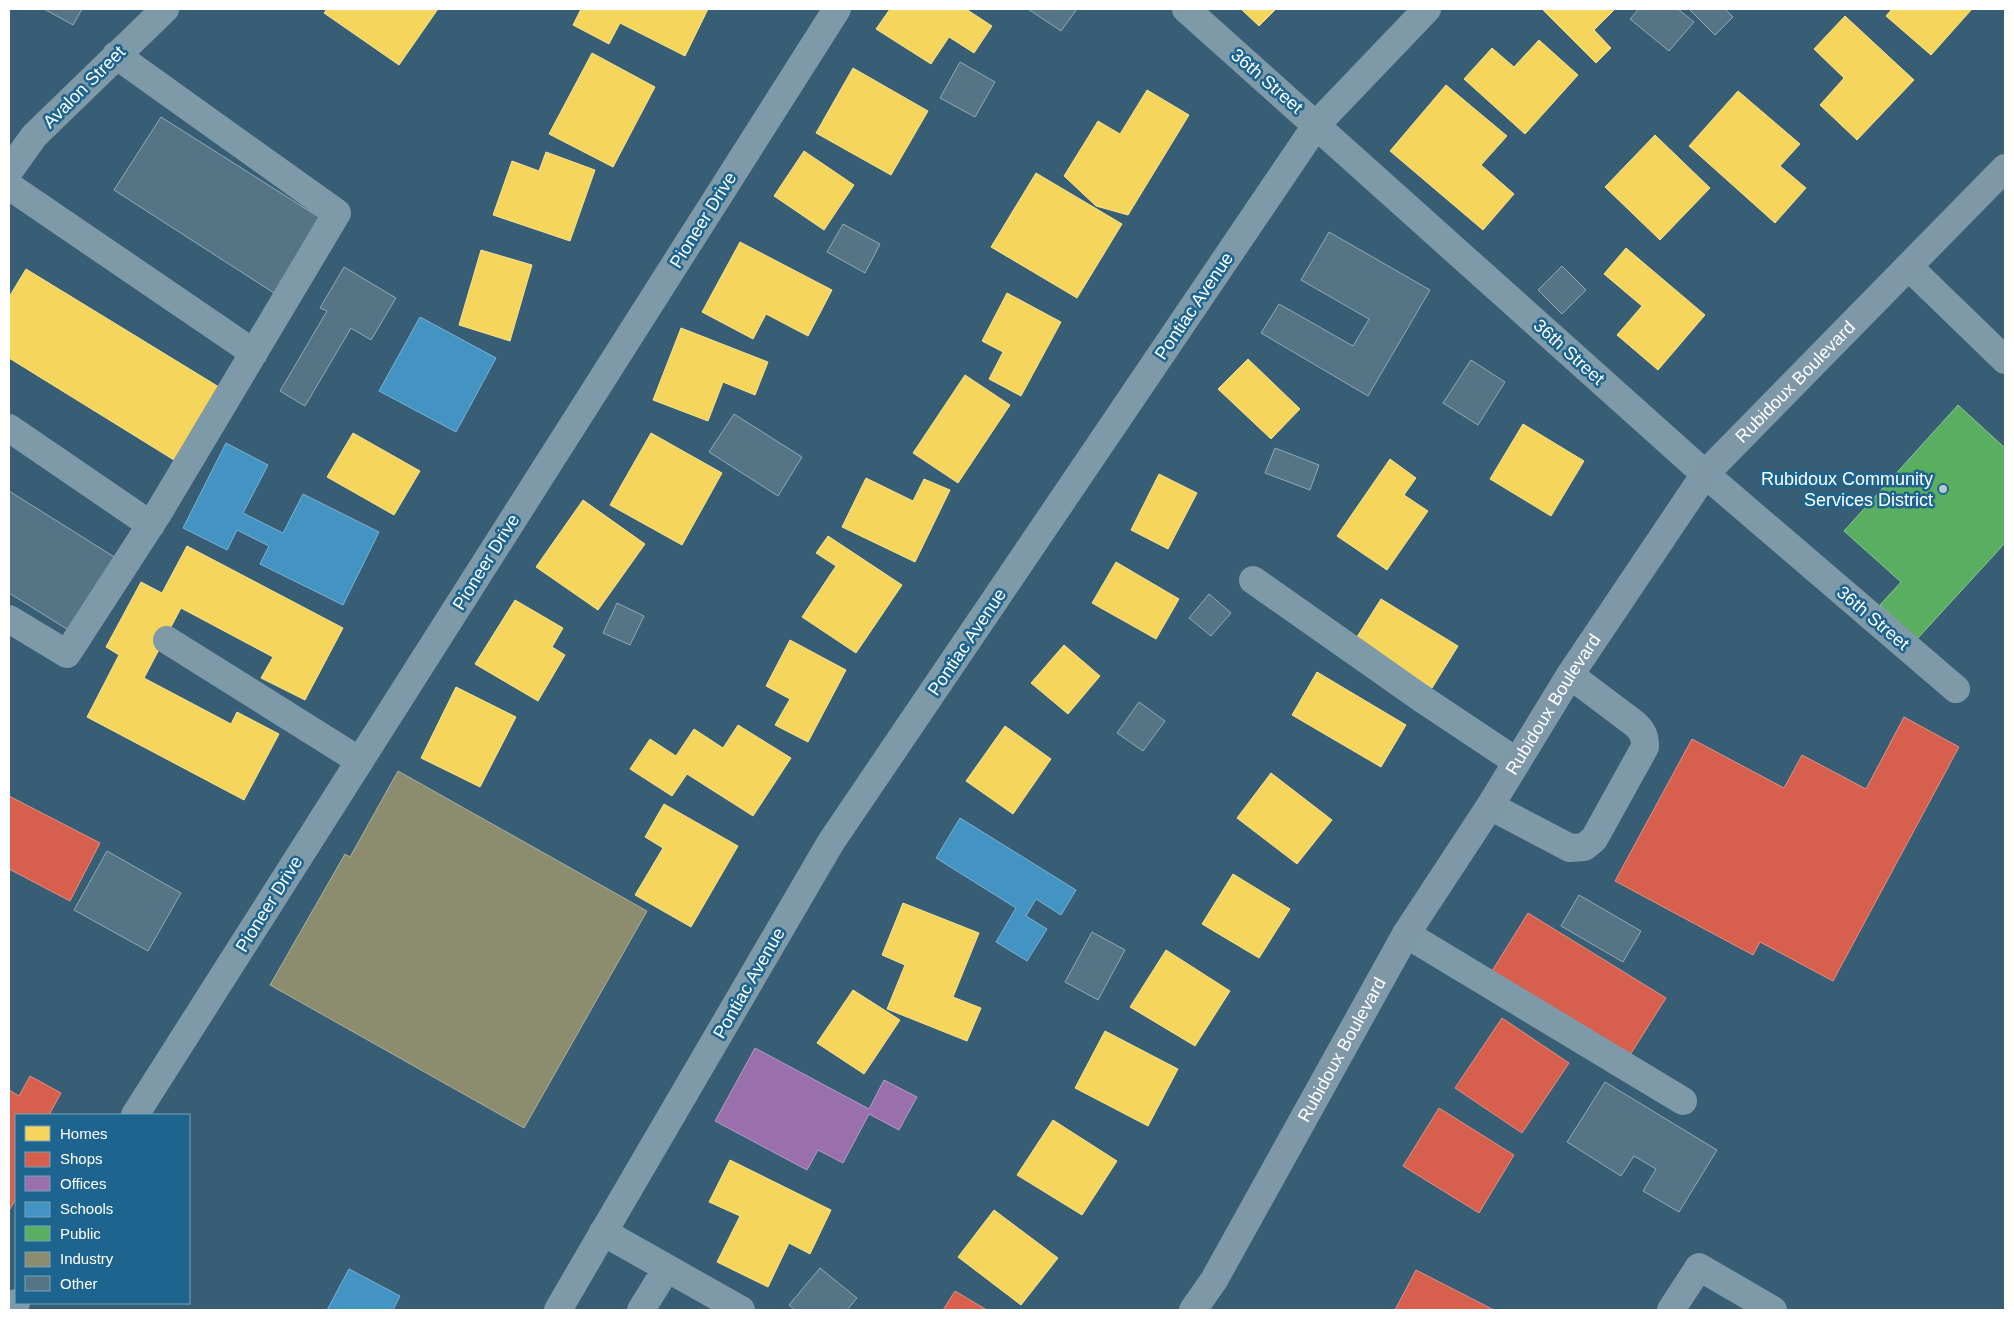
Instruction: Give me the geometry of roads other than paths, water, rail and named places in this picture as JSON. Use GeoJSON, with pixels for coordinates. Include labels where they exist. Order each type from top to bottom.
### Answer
{"type":"FeatureCollection","features":[{"type":"Feature","properties":{"kind":"main road","name":"Rubidoux Boulevard"},"geometry":{"type":"LineString","coordinates":[[1194,1310],[1214,1280],[1406,934],[1490,806],[1570,675],[1705,474],[2005,168]]}},
{"type":"Feature","properties":{"kind":"street","name":"Avalon Street"},"geometry":{"type":"LineString","coordinates":[[9,171],[34,136],[165,9]]}},
{"type":"Feature","properties":{"kind":"street","name":"Pioneer Drive"},"geometry":{"type":"LineString","coordinates":[[136,1114],[836,9]]}},
{"type":"Feature","properties":{"kind":"street","name":"36th Street"},"geometry":{"type":"LineString","coordinates":[[1186,9],[1317,124],[1705,474],[1956,689]]}},
{"type":"Feature","properties":{"kind":"street","name":"Pontiac Avenue"},"geometry":{"type":"LineString","coordinates":[[558,1310],[832,842],[1317,124],[1427,9]]}},
{"type":"Feature","properties":{"kind":"street"},"geometry":{"type":"LineString","coordinates":[[9,619],[67,654],[151,525],[337,213],[116,55]]}},
{"type":"Feature","properties":{"kind":"street"},"geometry":{"type":"LineString","coordinates":[[9,186],[254,353]]}},
{"type":"Feature","properties":{"kind":"street"},"geometry":{"type":"LineString","coordinates":[[1909,267],[2005,360]]}},
{"type":"Feature","properties":{"kind":"street"},"geometry":{"type":"LineString","coordinates":[[9,428],[151,525]]}},
{"type":"Feature","properties":{"kind":"street"},"geometry":{"type":"LineString","coordinates":[[1253,580],[1421,698],[1517,762]]}},
{"type":"Feature","properties":{"kind":"street"},"geometry":{"type":"LineString","coordinates":[[167,640],[360,761]]}},
{"type":"Feature","properties":{"kind":"street"},"geometry":{"type":"LineString","coordinates":[[1490,806],[1570,848],[1584,846],[1594,839],[1645,747],[1645,740],[1642,730],[1636,724],[1570,675]]}},
{"type":"Feature","properties":{"kind":"street"},"geometry":{"type":"LineString","coordinates":[[1406,934],[1683,1101]]}},
{"type":"Feature","properties":{"kind":"street"},"geometry":{"type":"LineString","coordinates":[[603,1232],[740,1310]]}},
{"type":"Feature","properties":{"kind":"street"},"geometry":{"type":"LineString","coordinates":[[1671,1310],[1699,1266],[1773,1310]]}},
{"type":"Feature","properties":{"kind":"street"},"geometry":{"type":"LineString","coordinates":[[641,1310],[667,1268]]}},
{"type":"Feature","properties":{"kind":"place","name":"Rubidoux Community Services District"},"geometry":{"type":"Point","coordinates":[1943,489]}}]}
